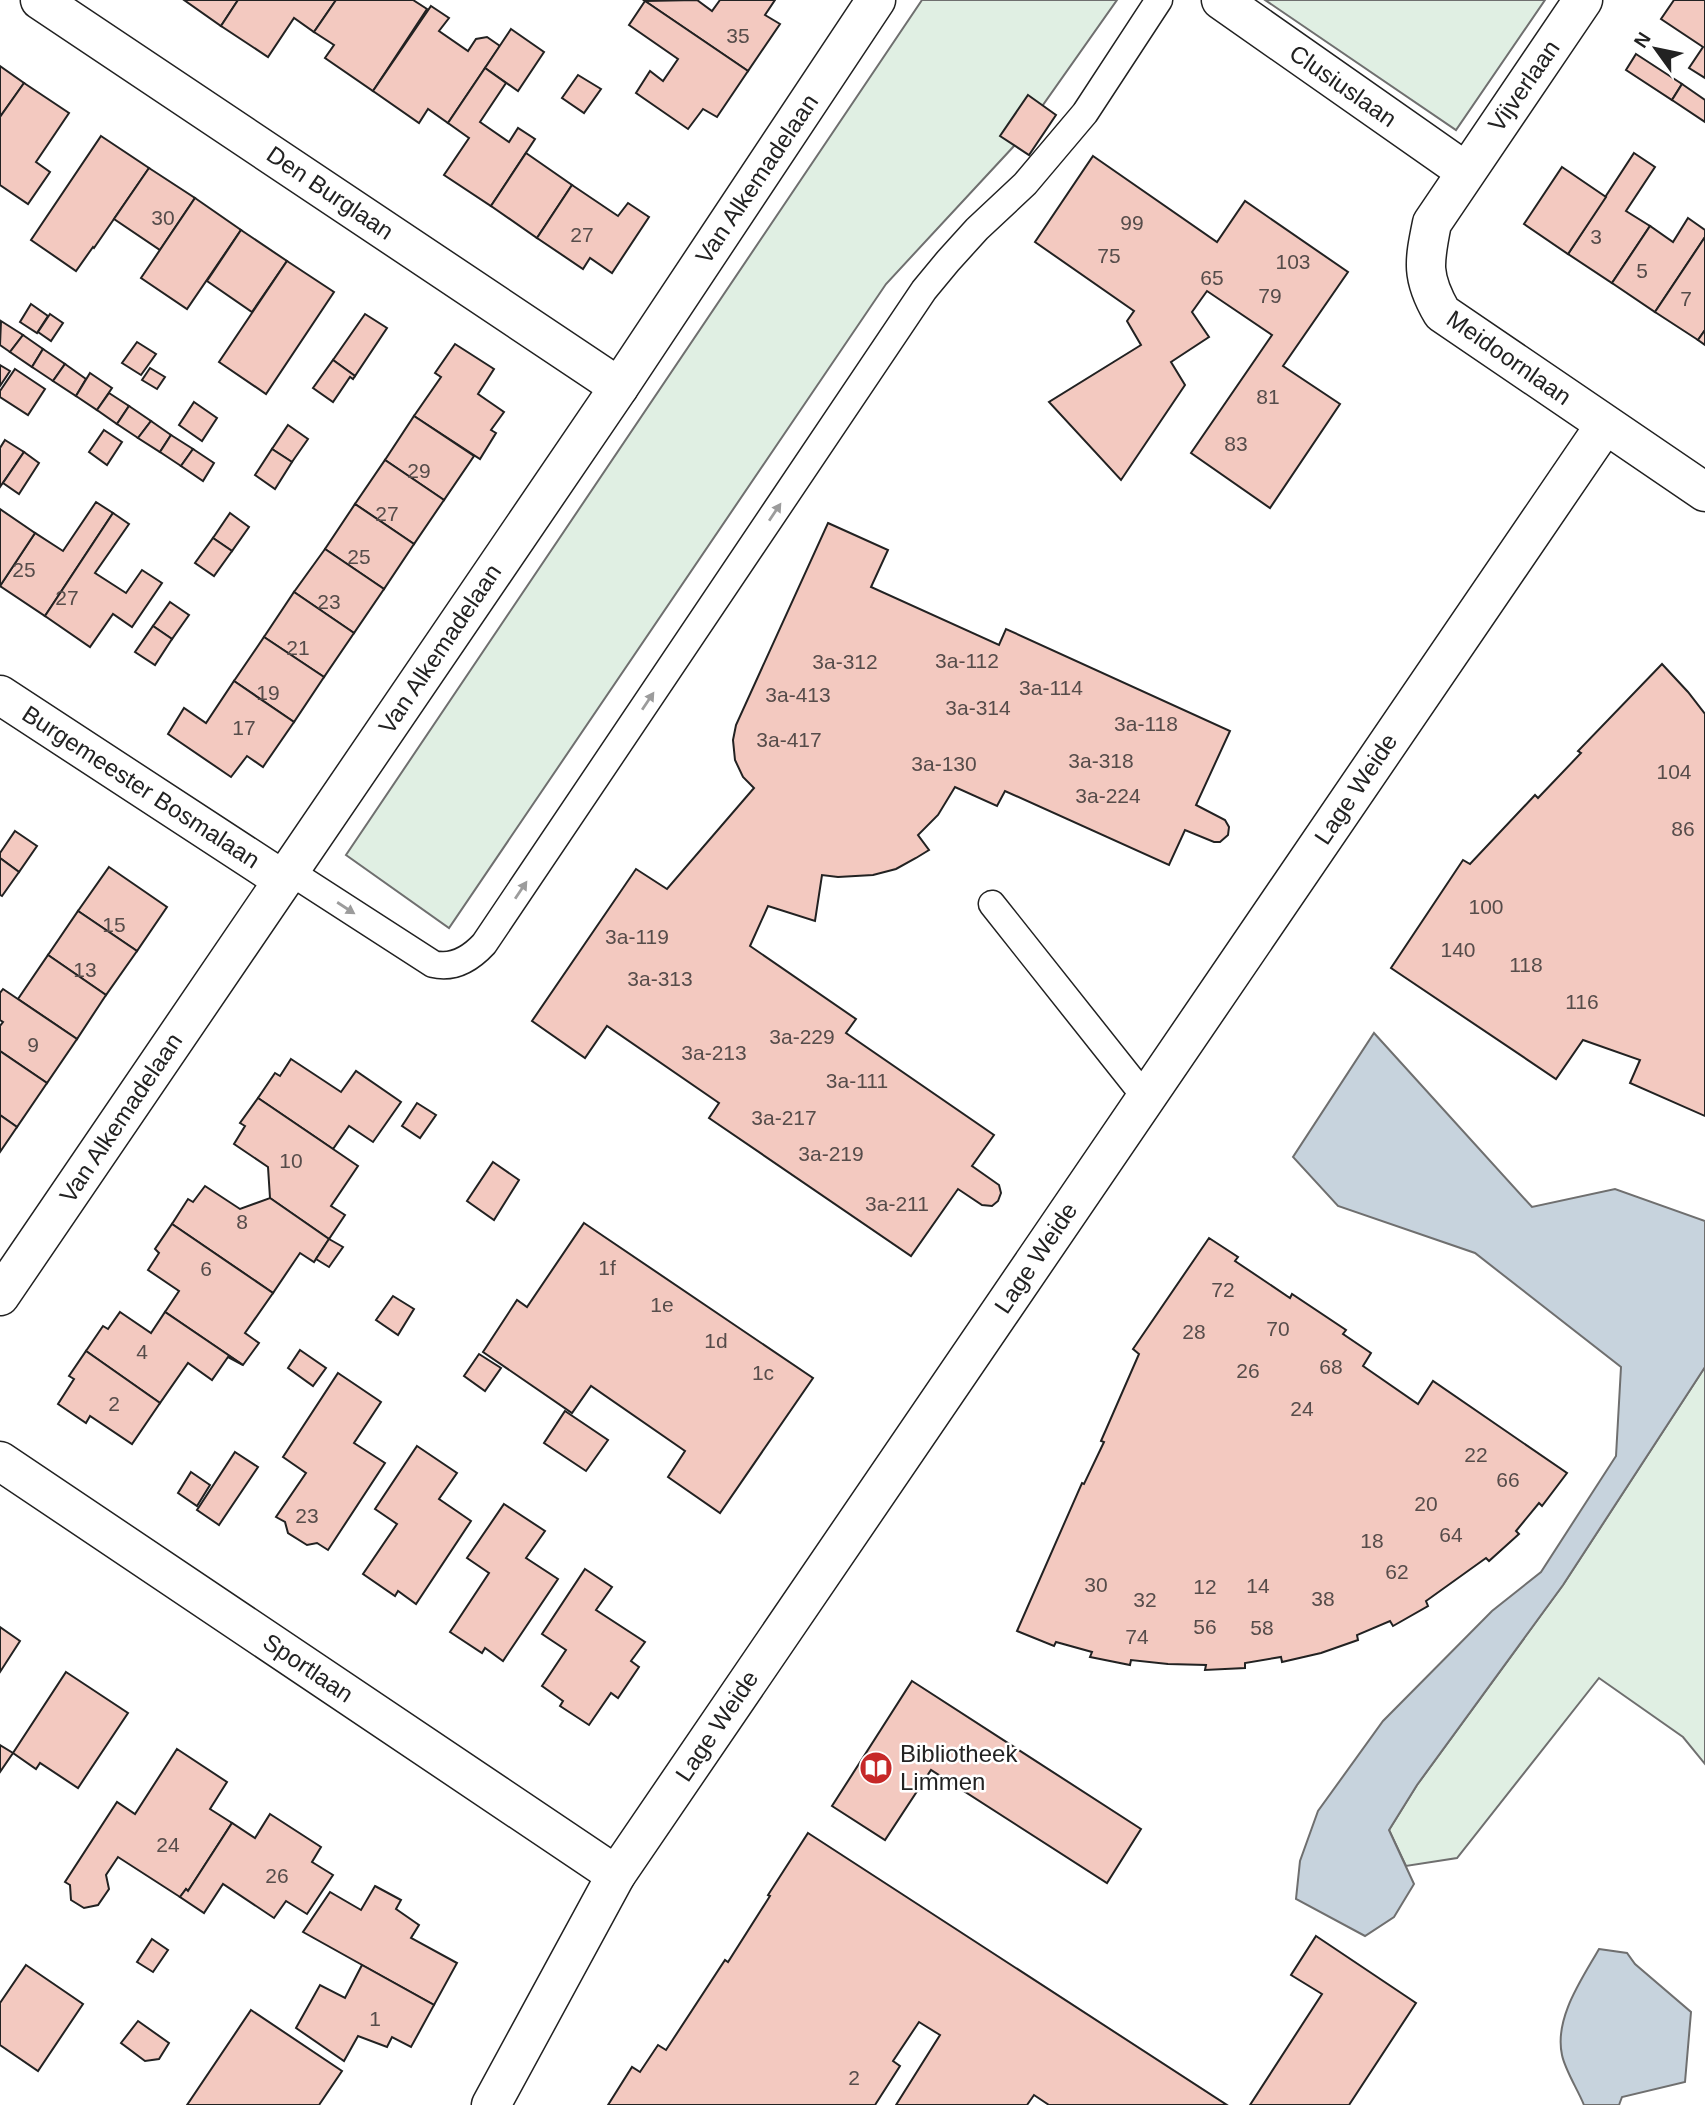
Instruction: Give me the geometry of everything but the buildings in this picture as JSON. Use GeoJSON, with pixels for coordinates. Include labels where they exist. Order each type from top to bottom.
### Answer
{"type":"FeatureCollection","features":[{"type":"Feature","properties":{"kind":"street","name":"Den Burglaan"},"geometry":{"type":"LineString","coordinates":[[40,0],[619,387]]}},
{"type":"Feature","properties":{"kind":"street","name":"Van Alkemadelaan"},"geometry":{"type":"LineString","coordinates":[[0,1296],[619,387],[876,0]]}},
{"type":"Feature","properties":{"kind":"street","name":"Clusiuslaan"},"geometry":{"type":"LineString","coordinates":[[1221,0],[1465,171]]}},
{"type":"Feature","properties":{"kind":"street","name":"Vijverlaan"},"geometry":{"type":"LineString","coordinates":[[1465,171],[1583,0]]}},
{"type":"Feature","properties":{"kind":"street","name":"Meidoornlaan"},"geometry":{"type":"LineString","coordinates":[[1465,171],[1432,223],[1426,249],[1425,271],[1430,293],[1442,313],[1705,492]]}},
{"type":"Feature","properties":{"kind":"street","name":"Lage Weide"},"geometry":{"type":"LineString","coordinates":[[491,2105],[616,1875],[1605,425]]}},
{"type":"Feature","properties":{"kind":"street","name":"Burgemeester Bosmalaan"},"geometry":{"type":"LineString","coordinates":[[0,695],[286,875]]}},
{"type":"Feature","properties":{"kind":"street","name":"Sportlaan"},"geometry":{"type":"LineString","coordinates":[[0,1461],[616,1875]]}},
{"type":"Feature","properties":{"kind":"lane"},"geometry":{"type":"LineString","coordinates":[[286,875],[433,964],[442,966],[465,960],[484,944],[924,290],[977,229],[1025,184],[1085,113],[1159,0]]}},
{"type":"Feature","properties":{"kind":"lane"},"geometry":{"type":"LineString","coordinates":[[992,904],[1146,1098]]}},
{"type":"Feature","properties":{"kind":"green space"},"geometry":{"type":"Polygon","coordinates":[[[922,0],[1117,0],[1014,146],[886,284],[449,928],[346,855],[922,0]]]}},
{"type":"Feature","properties":{"kind":"green space"},"geometry":{"type":"Polygon","coordinates":[[[1265,0],[1545,0],[1456,130],[1265,0]]]}},
{"type":"Feature","properties":{"kind":"green space"},"geometry":{"type":"Polygon","coordinates":[[[1705,1367],[1705,1764],[1683,1737],[1599,1678],[1457,1858],[1406,1866],[1389,1830],[1417,1785],[1563,1585],[1705,1367]]]}},
{"type":"Feature","properties":{"kind":"shaded area"},"geometry":{"type":"Polygon","coordinates":[[[1374,1033],[1532,1207],[1615,1189],[1705,1221],[1705,1367],[1563,1585],[1417,1785],[1389,1830],[1414,1884],[1394,1917],[1365,1936],[1296,1899],[1300,1861],[1318,1811],[1383,1721],[1492,1611],[1541,1572],[1616,1456],[1621,1367],[1475,1253],[1338,1206],[1293,1157],[1374,1033]]]}},
{"type":"Feature","properties":{"kind":"shaded area"},"geometry":{"type":"Polygon","coordinates":[[[1599,1949],[1627,1953],[1635,1964],[1691,2012],[1685,2082],[1622,2097],[1619,2105],[1584,2105],[1562,2055],[1562,2027],[1571,1999],[1599,1949]]]}},
{"type":"Feature","properties":{"kind":"place","name":"Bibliotheek Limmen"},"geometry":{"type":"Point","coordinates":[876,1768]}}]}
